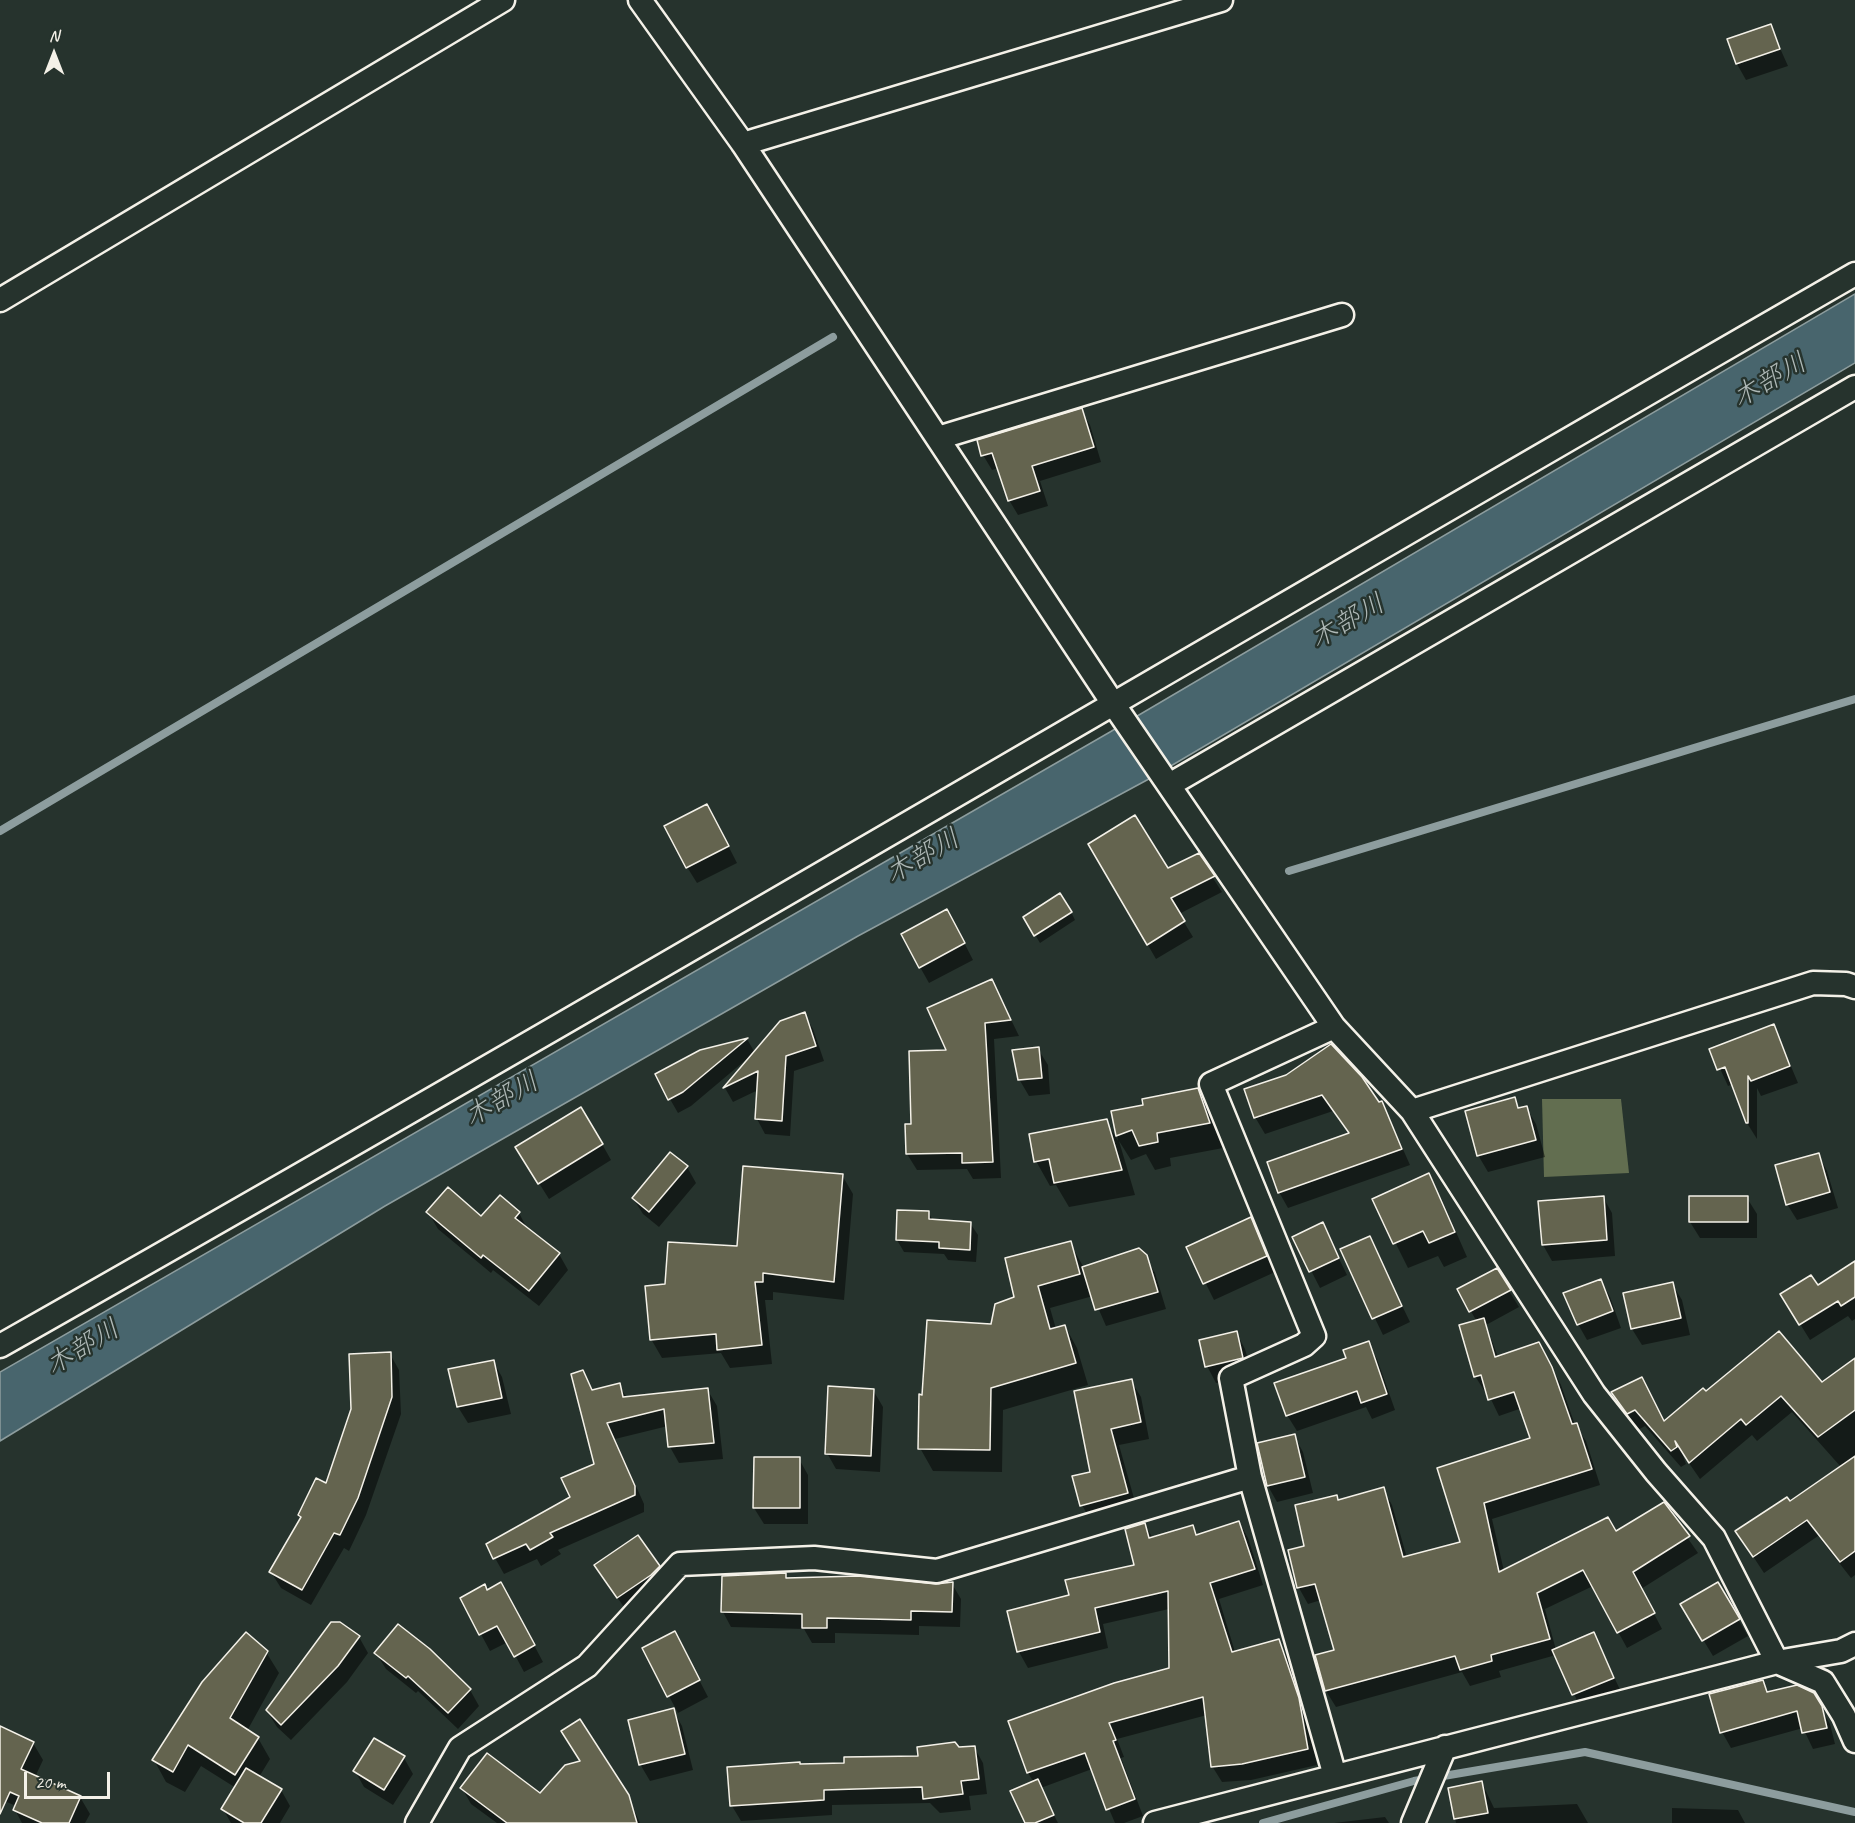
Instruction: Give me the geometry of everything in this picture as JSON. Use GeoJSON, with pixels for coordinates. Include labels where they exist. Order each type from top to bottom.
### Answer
{"type":"FeatureCollection","features":[{"type":"Feature","properties":{"kind":"street"},"geometry":{"type":"LineString","coordinates":[[0,300],[503,0]]}},
{"type":"Feature","properties":{"kind":"street"},"geometry":{"type":"LineString","coordinates":[[640,0],[743,144],[1114,705],[1171,784],[1334,1027],[1412,1111],[1594,1394],[1656,1472],[1714,1538],[1777,1662],[1823,1682],[1855,1741]]}},
{"type":"Feature","properties":{"kind":"street"},"geometry":{"type":"LineString","coordinates":[[743,144],[1221,0]]}},
{"type":"Feature","properties":{"kind":"street"},"geometry":{"type":"LineString","coordinates":[[0,1346],[762,910],[1406,532],[1855,274]]}},
{"type":"Feature","properties":{"kind":"street"},"geometry":{"type":"LineString","coordinates":[[938,438],[1341,315]]}},
{"type":"Feature","properties":{"kind":"street"},"geometry":{"type":"LineString","coordinates":[[1171,784],[1855,387]]}},
{"type":"Feature","properties":{"kind":"street"},"geometry":{"type":"LineString","coordinates":[[1412,1111],[1813,983],[1846,984],[1855,987]]}},
{"type":"Feature","properties":{"kind":"street"},"geometry":{"type":"LineString","coordinates":[[1334,1027],[1211,1084],[1314,1336],[1304,1345],[1231,1378],[1251,1477],[1335,1776]]}},
{"type":"Feature","properties":{"kind":"street"},"geometry":{"type":"LineString","coordinates":[[417,1823],[460,1748],[587,1666],[680,1564],[814,1558],[937,1571],[1251,1477]]}},
{"type":"Feature","properties":{"kind":"street"},"geometry":{"type":"LineString","coordinates":[[1155,1823],[1444,1746],[1777,1662],[1841,1651],[1855,1644]]}},
{"type":"Feature","properties":{"kind":"street"},"geometry":{"type":"LineString","coordinates":[[1413,1823],[1444,1746]]}},
{"type":"Feature","properties":{"kind":"green space"},"geometry":{"type":"Polygon","coordinates":[[[1542,1099],[1621,1099],[1629,1173],[1544,1177],[1542,1099]]]}},
{"type":"Feature","properties":{"kind":"water","name":"木部川"},"geometry":{"type":"Polygon","coordinates":[[[1855,294],[1855,363],[1147,780],[858,936],[385,1206],[0,1441],[0,1372],[1110,732],[1855,294]]]}},
{"type":"Feature","properties":{"kind":"building"},"geometry":{"type":"Polygon","coordinates":[[[1771,24],[1780,49],[1736,64],[1727,39],[1771,24]]]}},
{"type":"Feature","properties":{"kind":"building"},"geometry":{"type":"Polygon","coordinates":[[[1082,408],[1094,447],[1032,466],[1040,491],[1008,501],[992,453],[981,456],[977,440],[1082,408]]]}},
{"type":"Feature","properties":{"kind":"building"},"geometry":{"type":"Polygon","coordinates":[[[707,804],[729,846],[686,868],[664,826],[707,804]]]}},
{"type":"Feature","properties":{"kind":"building"},"geometry":{"type":"Polygon","coordinates":[[[1135,815],[1168,868],[1199,853],[1215,876],[1171,898],[1185,921],[1147,945],[1088,844],[1135,815]]]}},
{"type":"Feature","properties":{"kind":"building"},"geometry":{"type":"Polygon","coordinates":[[[1060,893],[1072,912],[1034,936],[1023,917],[1060,893]]]}},
{"type":"Feature","properties":{"kind":"building"},"geometry":{"type":"Polygon","coordinates":[[[947,909],[965,943],[919,968],[901,934],[947,909]]]}},
{"type":"Feature","properties":{"kind":"building"},"geometry":{"type":"Polygon","coordinates":[[[992,979],[1011,1020],[985,1023],[993,1162],[962,1163],[962,1153],[906,1154],[905,1124],[911,1124],[909,1051],[946,1050],[927,1008],[992,979]]]}},
{"type":"Feature","properties":{"kind":"building"},"geometry":{"type":"Polygon","coordinates":[[[805,1012],[816,1046],[786,1056],[782,1121],[755,1119],[758,1071],[723,1088],[780,1021],[805,1012]]]}},
{"type":"Feature","properties":{"kind":"building"},"geometry":{"type":"Polygon","coordinates":[[[1774,1024],[1790,1066],[1751,1081],[1748,1076],[1748,1123],[1746,1123],[1725,1067],[1717,1070],[1709,1049],[1774,1024]]]}},
{"type":"Feature","properties":{"kind":"building"},"geometry":{"type":"Polygon","coordinates":[[[748,1038],[683,1092],[668,1100],[655,1074],[700,1050],[748,1038]]]}},
{"type":"Feature","properties":{"kind":"building"},"geometry":{"type":"Polygon","coordinates":[[[1331,1044],[1362,1077],[1379,1102],[1382,1101],[1402,1149],[1278,1193],[1267,1162],[1349,1133],[1322,1095],[1254,1118],[1244,1089],[1286,1075],[1331,1044]]]}},
{"type":"Feature","properties":{"kind":"building"},"geometry":{"type":"Polygon","coordinates":[[[1039,1047],[1042,1078],[1018,1080],[1012,1050],[1039,1047]]]}},
{"type":"Feature","properties":{"kind":"building"},"geometry":{"type":"Polygon","coordinates":[[[1198,1088],[1210,1123],[1157,1133],[1158,1142],[1139,1146],[1132,1130],[1116,1136],[1111,1111],[1143,1105],[1142,1099],[1198,1088]]]}},
{"type":"Feature","properties":{"kind":"building"},"geometry":{"type":"Polygon","coordinates":[[[1515,1097],[1518,1108],[1527,1106],[1536,1140],[1477,1156],[1465,1111],[1515,1097]]]}},
{"type":"Feature","properties":{"kind":"building"},"geometry":{"type":"Polygon","coordinates":[[[581,1107],[603,1144],[538,1184],[515,1147],[581,1107]]]}},
{"type":"Feature","properties":{"kind":"building"},"geometry":{"type":"Polygon","coordinates":[[[1107,1119],[1122,1170],[1054,1183],[1049,1159],[1034,1162],[1029,1134],[1107,1119]]]}},
{"type":"Feature","properties":{"kind":"building"},"geometry":{"type":"Polygon","coordinates":[[[670,1152],[688,1166],[649,1212],[632,1198],[670,1152]]]}},
{"type":"Feature","properties":{"kind":"building"},"geometry":{"type":"Polygon","coordinates":[[[1819,1153],[1830,1192],[1786,1205],[1775,1165],[1819,1153]]]}},
{"type":"Feature","properties":{"kind":"building"},"geometry":{"type":"Polygon","coordinates":[[[743,1166],[843,1174],[834,1282],[763,1273],[763,1282],[755,1282],[762,1345],[717,1350],[716,1334],[650,1340],[645,1286],[665,1284],[668,1242],[737,1246],[743,1166]]]}},
{"type":"Feature","properties":{"kind":"building"},"geometry":{"type":"Polygon","coordinates":[[[1429,1173],[1455,1232],[1429,1243],[1423,1231],[1393,1244],[1372,1199],[1429,1173]]]}},
{"type":"Feature","properties":{"kind":"building"},"geometry":{"type":"Polygon","coordinates":[[[448,1187],[481,1216],[500,1195],[520,1212],[515,1218],[560,1253],[529,1291],[483,1255],[481,1258],[426,1212],[448,1187]]]}},
{"type":"Feature","properties":{"kind":"building"},"geometry":{"type":"Polygon","coordinates":[[[1604,1196],[1607,1240],[1542,1245],[1538,1201],[1604,1196]]]}},
{"type":"Feature","properties":{"kind":"building"},"geometry":{"type":"Polygon","coordinates":[[[1689,1196],[1748,1196],[1748,1222],[1689,1222],[1689,1196]]]}},
{"type":"Feature","properties":{"kind":"building"},"geometry":{"type":"Polygon","coordinates":[[[897,1210],[929,1211],[929,1219],[971,1222],[970,1250],[939,1248],[939,1242],[896,1240],[897,1210]]]}},
{"type":"Feature","properties":{"kind":"building"},"geometry":{"type":"Polygon","coordinates":[[[1251,1217],[1267,1256],[1203,1284],[1186,1247],[1251,1217]]]}},
{"type":"Feature","properties":{"kind":"building"},"geometry":{"type":"Polygon","coordinates":[[[1323,1222],[1339,1258],[1309,1272],[1292,1237],[1323,1222]]]}},
{"type":"Feature","properties":{"kind":"building"},"geometry":{"type":"Polygon","coordinates":[[[1370,1236],[1402,1306],[1372,1319],[1340,1249],[1370,1236]]]}},
{"type":"Feature","properties":{"kind":"building"},"geometry":{"type":"Polygon","coordinates":[[[1071,1241],[1080,1274],[1038,1286],[1050,1329],[1065,1325],[1076,1363],[991,1388],[990,1450],[918,1449],[919,1394],[922,1395],[927,1320],[991,1324],[995,1304],[1014,1297],[1005,1258],[1071,1241]]]}},
{"type":"Feature","properties":{"kind":"building"},"geometry":{"type":"Polygon","coordinates":[[[1139,1248],[1147,1255],[1158,1292],[1095,1310],[1082,1267],[1139,1248]]]}},
{"type":"Feature","properties":{"kind":"building"},"geometry":{"type":"Polygon","coordinates":[[[1855,1261],[1855,1297],[1841,1306],[1838,1301],[1799,1325],[1780,1294],[1811,1275],[1818,1285],[1855,1261]]]}},
{"type":"Feature","properties":{"kind":"building"},"geometry":{"type":"Polygon","coordinates":[[[1497,1268],[1511,1290],[1469,1312],[1457,1289],[1497,1268]]]}},
{"type":"Feature","properties":{"kind":"building"},"geometry":{"type":"Polygon","coordinates":[[[1601,1279],[1613,1311],[1577,1325],[1563,1293],[1601,1279]]]}},
{"type":"Feature","properties":{"kind":"building"},"geometry":{"type":"Polygon","coordinates":[[[1673,1282],[1681,1318],[1631,1329],[1623,1293],[1673,1282]]]}},
{"type":"Feature","properties":{"kind":"building"},"geometry":{"type":"Polygon","coordinates":[[[1484,1318],[1495,1357],[1539,1342],[1552,1367],[1572,1424],[1577,1423],[1592,1469],[1484,1503],[1499,1572],[1608,1517],[1616,1531],[1664,1502],[1690,1536],[1633,1572],[1655,1613],[1617,1633],[1583,1570],[1537,1593],[1550,1639],[1491,1655],[1492,1661],[1460,1670],[1455,1656],[1325,1691],[1315,1655],[1334,1650],[1315,1584],[1297,1588],[1288,1550],[1304,1546],[1295,1505],[1337,1495],[1338,1500],[1384,1487],[1403,1557],[1460,1542],[1437,1468],[1530,1438],[1514,1392],[1488,1400],[1481,1375],[1474,1377],[1459,1325],[1484,1318]]]}},
{"type":"Feature","properties":{"kind":"building"},"geometry":{"type":"Polygon","coordinates":[[[1237,1331],[1243,1358],[1205,1367],[1199,1340],[1237,1331]]]}},
{"type":"Feature","properties":{"kind":"building"},"geometry":{"type":"Polygon","coordinates":[[[1779,1331],[1822,1382],[1855,1358],[1855,1410],[1818,1437],[1781,1396],[1746,1425],[1741,1419],[1689,1463],[1675,1441],[1677,1447],[1671,1451],[1635,1410],[1627,1414],[1611,1392],[1642,1377],[1664,1421],[1703,1388],[1706,1391],[1779,1331]]]}},
{"type":"Feature","properties":{"kind":"building"},"geometry":{"type":"Polygon","coordinates":[[[1369,1341],[1387,1394],[1361,1403],[1357,1391],[1286,1416],[1274,1383],[1346,1358],[1343,1350],[1369,1341]]]}},
{"type":"Feature","properties":{"kind":"building"},"geometry":{"type":"Polygon","coordinates":[[[391,1352],[392,1397],[358,1498],[340,1535],[334,1533],[302,1590],[269,1572],[301,1517],[298,1515],[316,1478],[326,1483],[351,1409],[349,1354],[391,1352]]]}},
{"type":"Feature","properties":{"kind":"building"},"geometry":{"type":"Polygon","coordinates":[[[494,1360],[502,1398],[457,1407],[448,1369],[494,1360]]]}},
{"type":"Feature","properties":{"kind":"building"},"geometry":{"type":"Polygon","coordinates":[[[583,1370],[592,1390],[620,1383],[623,1397],[708,1388],[714,1443],[668,1447],[664,1409],[607,1423],[635,1486],[635,1495],[550,1533],[553,1537],[530,1550],[526,1544],[493,1559],[486,1544],[570,1497],[561,1478],[594,1464],[571,1374],[583,1370]]]}},
{"type":"Feature","properties":{"kind":"building"},"geometry":{"type":"Polygon","coordinates":[[[1132,1379],[1141,1422],[1111,1429],[1128,1493],[1080,1506],[1072,1476],[1090,1472],[1074,1391],[1132,1379]]]}},
{"type":"Feature","properties":{"kind":"building"},"geometry":{"type":"Polygon","coordinates":[[[828,1386],[874,1389],[871,1456],[825,1454],[828,1386]]]}},
{"type":"Feature","properties":{"kind":"building"},"geometry":{"type":"Polygon","coordinates":[[[1295,1434],[1305,1477],[1267,1486],[1257,1443],[1295,1434]]]}},
{"type":"Feature","properties":{"kind":"building"},"geometry":{"type":"Polygon","coordinates":[[[1855,1456],[1855,1551],[1840,1562],[1807,1520],[1753,1557],[1735,1531],[1787,1497],[1790,1501],[1855,1456]]]}},
{"type":"Feature","properties":{"kind":"building"},"geometry":{"type":"Polygon","coordinates":[[[754,1457],[800,1457],[800,1508],[753,1508],[754,1457]]]}},
{"type":"Feature","properties":{"kind":"building"},"geometry":{"type":"Polygon","coordinates":[[[1239,1521],[1255,1569],[1210,1583],[1232,1652],[1279,1639],[1299,1698],[1308,1749],[1242,1764],[1211,1767],[1203,1697],[1109,1723],[1116,1740],[1113,1741],[1135,1799],[1106,1810],[1085,1753],[1027,1773],[1008,1721],[1114,1683],[1169,1668],[1168,1591],[1095,1608],[1100,1632],[1017,1652],[1007,1611],[1069,1595],[1065,1580],[1134,1565],[1125,1529],[1145,1523],[1149,1538],[1193,1525],[1196,1535],[1239,1521]]]}},
{"type":"Feature","properties":{"kind":"building"},"geometry":{"type":"Polygon","coordinates":[[[638,1535],[660,1566],[651,1575],[617,1598],[594,1565],[638,1535]]]}},
{"type":"Feature","properties":{"kind":"building"},"geometry":{"type":"Polygon","coordinates":[[[786,1573],[786,1578],[858,1576],[936,1584],[953,1582],[952,1612],[911,1611],[911,1620],[827,1618],[827,1628],[802,1628],[802,1614],[721,1612],[722,1576],[786,1573]]]}},
{"type":"Feature","properties":{"kind":"building"},"geometry":{"type":"Polygon","coordinates":[[[501,1582],[535,1645],[514,1657],[497,1626],[479,1635],[460,1598],[485,1584],[487,1590],[501,1582]]]}},
{"type":"Feature","properties":{"kind":"building"},"geometry":{"type":"Polygon","coordinates":[[[1718,1582],[1740,1619],[1702,1641],[1680,1604],[1718,1582]]]}},
{"type":"Feature","properties":{"kind":"building"},"geometry":{"type":"Polygon","coordinates":[[[331,1622],[340,1622],[360,1636],[338,1666],[281,1725],[266,1710],[331,1622]]]}},
{"type":"Feature","properties":{"kind":"building"},"geometry":{"type":"Polygon","coordinates":[[[398,1624],[430,1649],[471,1689],[448,1713],[408,1676],[406,1678],[374,1653],[398,1624]]]}},
{"type":"Feature","properties":{"kind":"building"},"geometry":{"type":"Polygon","coordinates":[[[675,1631],[700,1680],[667,1697],[642,1648],[675,1631]]]}},
{"type":"Feature","properties":{"kind":"building"},"geometry":{"type":"Polygon","coordinates":[[[246,1632],[268,1651],[230,1718],[259,1737],[235,1775],[188,1745],[173,1772],[152,1760],[202,1682],[246,1632]]]}},
{"type":"Feature","properties":{"kind":"building"},"geometry":{"type":"Polygon","coordinates":[[[1594,1632],[1614,1678],[1572,1695],[1552,1650],[1594,1632]]]}},
{"type":"Feature","properties":{"kind":"building"},"geometry":{"type":"Polygon","coordinates":[[[1763,1680],[1767,1692],[1797,1685],[1814,1693],[1822,1706],[1827,1728],[1802,1733],[1797,1711],[1720,1733],[1709,1694],[1763,1680]]]}},
{"type":"Feature","properties":{"kind":"building"},"geometry":{"type":"Polygon","coordinates":[[[674,1708],[685,1754],[639,1765],[628,1720],[674,1708]]]}},
{"type":"Feature","properties":{"kind":"building"},"geometry":{"type":"Polygon","coordinates":[[[580,1719],[629,1795],[637,1823],[507,1823],[460,1788],[487,1753],[540,1793],[565,1765],[580,1761],[561,1731],[580,1719]]]}},
{"type":"Feature","properties":{"kind":"building"},"geometry":{"type":"Polygon","coordinates":[[[0,1726],[34,1742],[21,1769],[81,1796],[69,1823],[42,1823],[13,1810],[19,1796],[10,1792],[0,1814],[0,1726]]]}},
{"type":"Feature","properties":{"kind":"building"},"geometry":{"type":"Polygon","coordinates":[[[374,1738],[405,1756],[384,1790],[353,1771],[374,1738]]]}},
{"type":"Feature","properties":{"kind":"building"},"geometry":{"type":"Polygon","coordinates":[[[955,1742],[959,1747],[975,1746],[979,1779],[961,1781],[963,1794],[923,1799],[922,1787],[824,1790],[824,1800],[730,1806],[727,1767],[800,1762],[800,1764],[844,1763],[844,1757],[918,1756],[917,1747],[955,1742]]]}},
{"type":"Feature","properties":{"kind":"building"},"geometry":{"type":"Polygon","coordinates":[[[246,1768],[282,1789],[261,1823],[244,1823],[221,1809],[246,1768]]]}},
{"type":"Feature","properties":{"kind":"building"},"geometry":{"type":"Polygon","coordinates":[[[1038,1779],[1054,1815],[1035,1823],[1025,1823],[1010,1791],[1038,1779]]]}},
{"type":"Feature","properties":{"kind":"building"},"geometry":{"type":"Polygon","coordinates":[[[1482,1781],[1488,1813],[1454,1819],[1448,1788],[1482,1781]]]}},
{"type":"Feature","properties":{"kind":"waterway"},"geometry":{"type":"LineString","coordinates":[[0,831],[833,337]]}},
{"type":"Feature","properties":{"kind":"waterway"},"geometry":{"type":"LineString","coordinates":[[1289,871],[1855,699]]}},
{"type":"Feature","properties":{"kind":"waterway"},"geometry":{"type":"LineString","coordinates":[[1263,1823],[1414,1781],[1585,1752],[1855,1812]]}}]}
